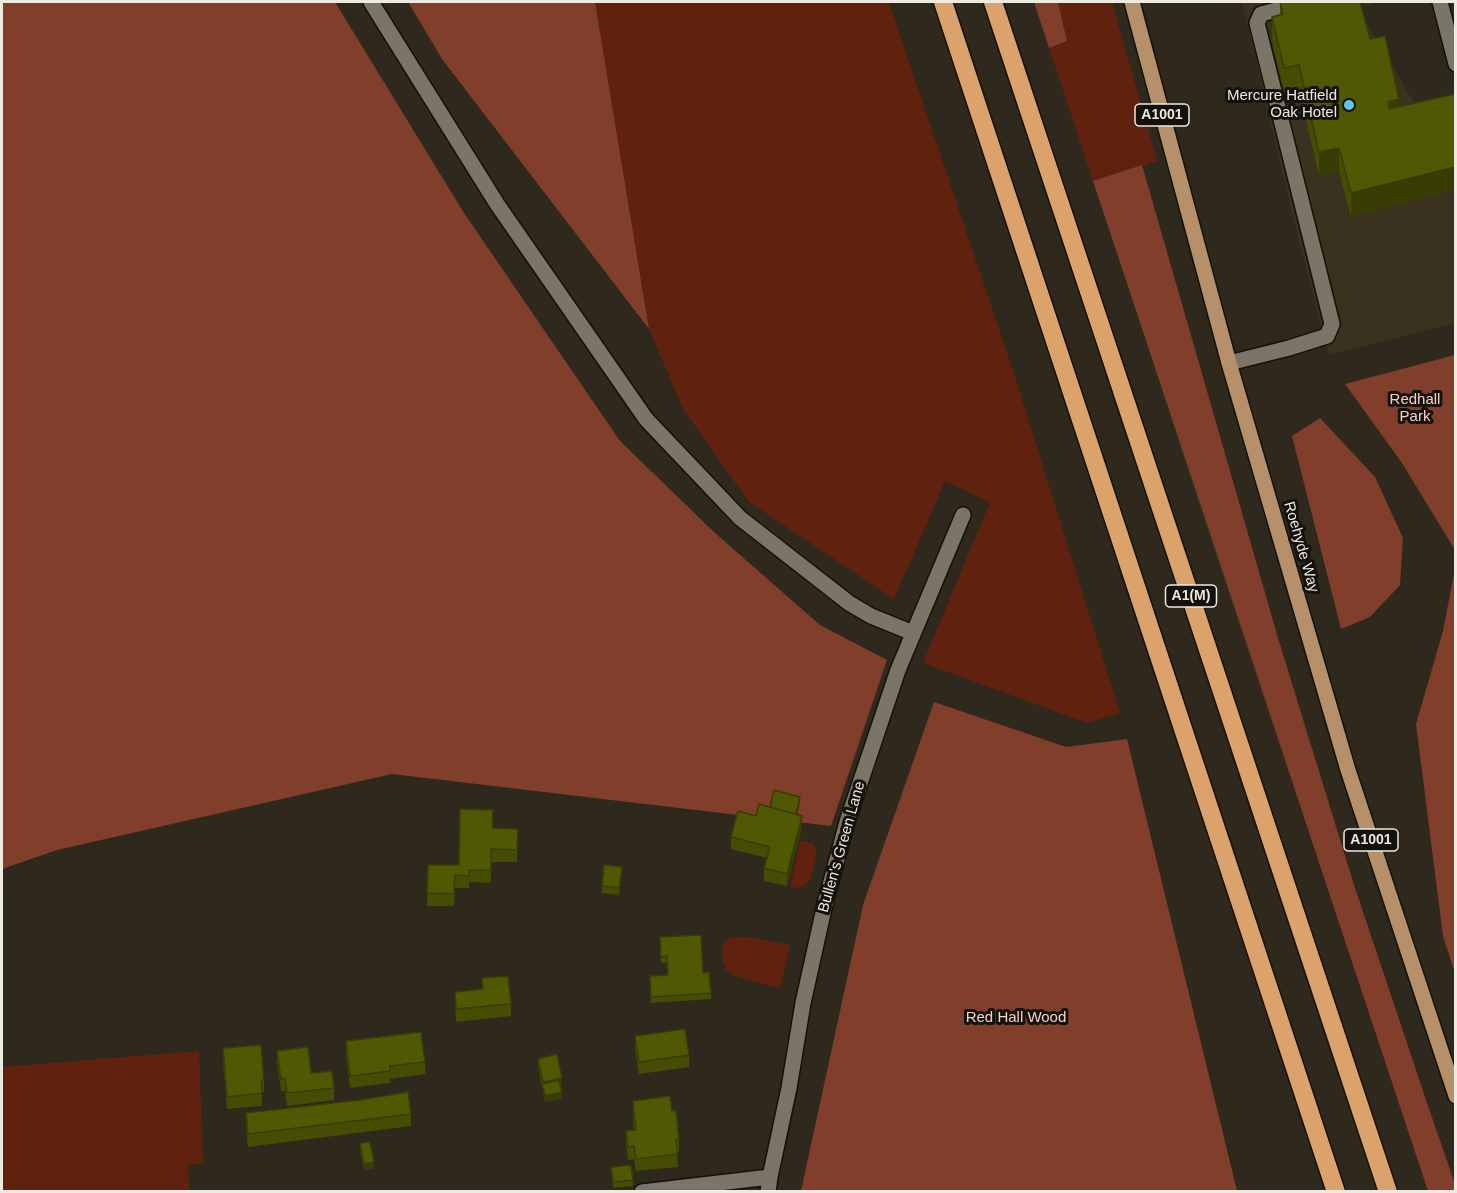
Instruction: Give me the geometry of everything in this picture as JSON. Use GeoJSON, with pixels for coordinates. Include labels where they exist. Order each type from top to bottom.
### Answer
{"type":"FeatureCollection","features":[{"type":"Feature","properties":{"kind":"highway","name":"A1(M)"},"geometry":{"type":"LineString","coordinates":[[943,2],[1336,1191]]}},
{"type":"Feature","properties":{"kind":"highway","name":"A1(M)"},"geometry":{"type":"LineString","coordinates":[[993,2],[1388,1191]]}},
{"type":"Feature","properties":{"kind":"main road","name":"Roehyde Way"},"geometry":{"type":"LineString","coordinates":[[1132,2],[1229,363],[1348,770],[1455,1096]]}},
{"type":"Feature","properties":{"kind":"street"},"geometry":{"type":"LineString","coordinates":[[371,2],[497,204],[646,419],[740,518],[849,603],[871,616],[913,633]]}},
{"type":"Feature","properties":{"kind":"street"},"geometry":{"type":"LineString","coordinates":[[1229,363],[1327,336],[1332,324],[1257,23],[1261,14],[1308,2]]}},
{"type":"Feature","properties":{"kind":"street"},"geometry":{"type":"LineString","coordinates":[[1440,2],[1455,64]]}},
{"type":"Feature","properties":{"kind":"street","name":"Bullen's Green Lane"},"geometry":{"type":"LineString","coordinates":[[769,1184],[789,1088],[803,1003],[825,904],[847,822],[898,670],[963,515]]}},
{"type":"Feature","properties":{"kind":"street"},"geometry":{"type":"LineString","coordinates":[[642,1191],[769,1184]]}},
{"type":"Feature","properties":{"kind":"shaded area"},"geometry":{"type":"Polygon","coordinates":[[[595,2],[889,2],[1017,383],[1120,713],[1087,723],[923,663],[990,502],[945,481],[894,599],[749,502],[683,409],[649,329],[595,2]]]}},
{"type":"Feature","properties":{"kind":"shaded area"},"geometry":{"type":"Polygon","coordinates":[[[1058,2],[1112,2],[1157,161],[1093,181],[1049,48],[1067,41],[1058,2]]]}},
{"type":"Feature","properties":{"kind":"shaded area"},"geometry":{"type":"Polygon","coordinates":[[[1242,2],[1354,2],[1418,109],[1455,111],[1455,323],[1329,355],[1297,233],[1242,2]]]}},
{"type":"Feature","properties":{"kind":"shaded area"},"geometry":{"type":"Polygon","coordinates":[[[800,841],[812,843],[817,851],[808,883],[794,888],[790,887],[800,841]]]}},
{"type":"Feature","properties":{"kind":"shaded area"},"geometry":{"type":"Polygon","coordinates":[[[731,937],[746,937],[790,945],[780,989],[733,975],[726,970],[722,951],[725,942],[731,937]]]}},
{"type":"Feature","properties":{"kind":"shaded area"},"geometry":{"type":"Polygon","coordinates":[[[199,1051],[203,1163],[187,1165],[190,1191],[2,1191],[2,1067],[199,1051]]]}},
{"type":"Feature","properties":{"kind":"green space"},"geometry":{"type":"Polygon","coordinates":[[[2,2],[335,2],[464,213],[620,441],[715,533],[820,625],[887,660],[831,826],[392,774],[57,850],[2,869],[2,2]]]}},
{"type":"Feature","properties":{"kind":"green space"},"geometry":{"type":"Polygon","coordinates":[[[408,2],[595,2],[649,329],[442,59],[408,2]]]}},
{"type":"Feature","properties":{"kind":"green space"},"geometry":{"type":"Polygon","coordinates":[[[1034,2],[1058,2],[1067,41],[1049,48],[1034,2]]]}},
{"type":"Feature","properties":{"kind":"green space"},"geometry":{"type":"Polygon","coordinates":[[[1142,165],[1278,638],[1354,885],[1455,1184],[1455,1191],[1428,1191],[1093,181],[1142,165]]]}},
{"type":"Feature","properties":{"kind":"green space","name":"Redhall Park"},"geometry":{"type":"Polygon","coordinates":[[[1456,355],[1455,550],[1402,463],[1345,384],[1456,355]]]}},
{"type":"Feature","properties":{"kind":"green space"},"geometry":{"type":"Polygon","coordinates":[[[1320,418],[1375,477],[1403,538],[1400,585],[1370,617],[1341,629],[1292,436],[1320,418]]]}},
{"type":"Feature","properties":{"kind":"green space"},"geometry":{"type":"Polygon","coordinates":[[[1455,568],[1455,973],[1443,936],[1416,724],[1443,631],[1455,568]]]}},
{"type":"Feature","properties":{"kind":"green space","name":"Red Hall Wood"},"geometry":{"type":"Polygon","coordinates":[[[934,702],[1066,747],[1127,739],[1237,1191],[801,1191],[863,905],[934,702]]]}},
{"type":"Feature","properties":{"kind":"building","name":"Mercure Hatfield Oak Hotel"},"geometry":{"type":"Polygon","coordinates":[[[1280,2],[1360,2],[1370,39],[1385,36],[1399,99],[1388,102],[1389,109],[1455,94],[1455,167],[1351,193],[1339,148],[1319,152],[1299,65],[1284,68],[1272,17],[1283,14],[1280,2]]]}},
{"type":"Feature","properties":{"kind":"building"},"geometry":{"type":"Polygon","coordinates":[[[774,790],[800,797],[796,814],[770,807],[774,790]]]}},
{"type":"Feature","properties":{"kind":"building"},"geometry":{"type":"Polygon","coordinates":[[[759,804],[802,816],[787,874],[764,868],[770,847],[731,837],[738,811],[756,816],[759,804]]]}},
{"type":"Feature","properties":{"kind":"building"},"geometry":{"type":"Polygon","coordinates":[[[460,809],[493,810],[492,828],[518,829],[517,850],[491,849],[491,870],[469,870],[469,876],[455,875],[454,894],[427,893],[428,865],[459,865],[460,809]]]}},
{"type":"Feature","properties":{"kind":"building"},"geometry":{"type":"Polygon","coordinates":[[[604,865],[622,867],[619,888],[602,886],[604,865]]]}},
{"type":"Feature","properties":{"kind":"building"},"geometry":{"type":"Polygon","coordinates":[[[701,935],[703,973],[709,972],[711,993],[651,997],[650,976],[668,975],[667,956],[661,957],[660,937],[701,935]]]}},
{"type":"Feature","properties":{"kind":"building"},"geometry":{"type":"Polygon","coordinates":[[[508,976],[511,1004],[456,1009],[455,992],[483,989],[482,978],[508,976]]]}},
{"type":"Feature","properties":{"kind":"building"},"geometry":{"type":"Polygon","coordinates":[[[685,1029],[689,1055],[639,1062],[635,1036],[685,1029]]]}},
{"type":"Feature","properties":{"kind":"building"},"geometry":{"type":"Polygon","coordinates":[[[421,1032],[425,1062],[390,1066],[390,1071],[350,1076],[346,1041],[421,1032]]]}},
{"type":"Feature","properties":{"kind":"building"},"geometry":{"type":"Polygon","coordinates":[[[261,1045],[264,1080],[261,1080],[262,1093],[227,1097],[223,1048],[261,1045]]]}},
{"type":"Feature","properties":{"kind":"building"},"geometry":{"type":"Polygon","coordinates":[[[308,1047],[311,1073],[332,1071],[334,1088],[287,1093],[285,1078],[281,1079],[277,1051],[308,1047]]]}},
{"type":"Feature","properties":{"kind":"building"},"geometry":{"type":"Polygon","coordinates":[[[557,1054],[562,1078],[543,1082],[538,1059],[557,1054]]]}},
{"type":"Feature","properties":{"kind":"building"},"geometry":{"type":"Polygon","coordinates":[[[559,1080],[562,1092],[545,1096],[542,1084],[559,1080]]]}},
{"type":"Feature","properties":{"kind":"building"},"geometry":{"type":"Polygon","coordinates":[[[408,1092],[411,1114],[248,1134],[246,1113],[408,1092]]]}},
{"type":"Feature","properties":{"kind":"building"},"geometry":{"type":"Polygon","coordinates":[[[670,1096],[672,1111],[676,1110],[678,1154],[636,1159],[634,1146],[628,1147],[626,1131],[636,1130],[633,1101],[670,1096]]]}},
{"type":"Feature","properties":{"kind":"building"},"geometry":{"type":"Polygon","coordinates":[[[370,1142],[374,1162],[364,1164],[360,1143],[370,1142]]]}},
{"type":"Feature","properties":{"kind":"building"},"geometry":{"type":"Polygon","coordinates":[[[631,1165],[633,1180],[613,1182],[611,1167],[631,1165]]]}},
{"type":"Feature","properties":{"kind":"place","name":"Mercure Hatfield Oak Hotel"},"geometry":{"type":"Point","coordinates":[1349,105]}}]}
